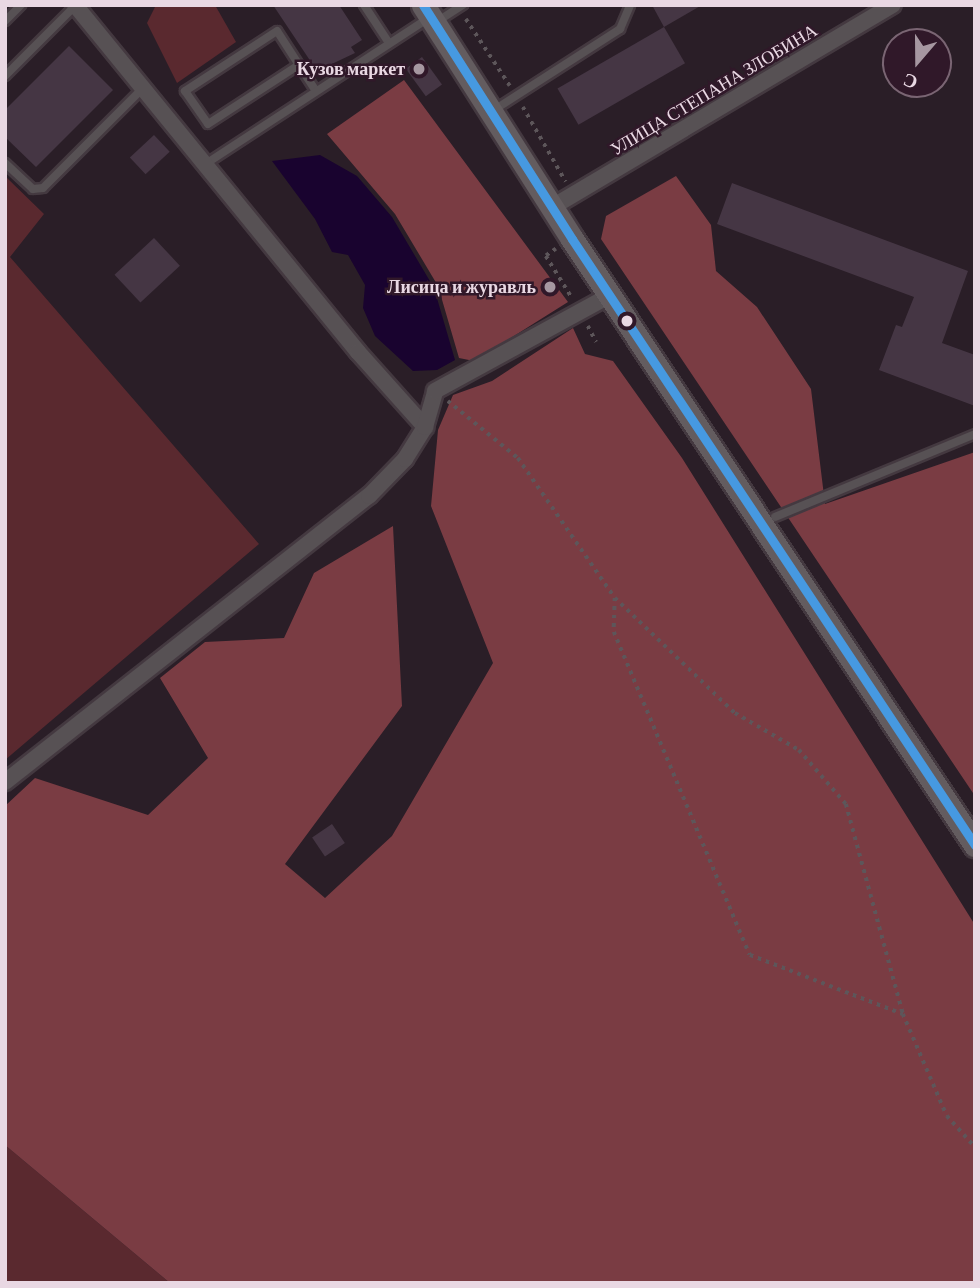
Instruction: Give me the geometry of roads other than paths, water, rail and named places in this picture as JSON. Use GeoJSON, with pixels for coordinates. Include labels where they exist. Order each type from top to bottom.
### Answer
{"type":"FeatureCollection","features":[{"type":"Feature","properties":{"kind":"main road"},"geometry":{"type":"LineString","coordinates":[[429,15],[494,111],[572,239],[612,294],[975,845]]}},
{"type":"Feature","properties":{"kind":"street"},"geometry":{"type":"LineString","coordinates":[[75,5],[207,163],[358,352],[425,427]]}},
{"type":"Feature","properties":{"kind":"street","name":"УЛИЦА СТЕПАНА ЗЛОБИНА"},"geometry":{"type":"LineString","coordinates":[[554,206],[893,5]]}},
{"type":"Feature","properties":{"kind":"street"},"geometry":{"type":"LineString","coordinates":[[5,782],[369,496],[405,460],[425,427],[435,391],[612,294]]}},
{"type":"Feature","properties":{"kind":"lane"},"geometry":{"type":"LineString","coordinates":[[5,21],[21,5]]}},
{"type":"Feature","properties":{"kind":"lane"},"geometry":{"type":"LineString","coordinates":[[5,76],[75,5]]}},
{"type":"Feature","properties":{"kind":"lane"},"geometry":{"type":"LineString","coordinates":[[365,5],[390,43]]}},
{"type":"Feature","properties":{"kind":"lane"},"geometry":{"type":"LineString","coordinates":[[207,163],[429,15],[463,5]]}},
{"type":"Feature","properties":{"kind":"lane"},"geometry":{"type":"LineString","coordinates":[[494,111],[620,29],[630,5]]}},
{"type":"Feature","properties":{"kind":"lane"},"geometry":{"type":"LineString","coordinates":[[299,65],[208,124],[185,91],[276,31],[317,91]]}},
{"type":"Feature","properties":{"kind":"lane"},"geometry":{"type":"LineString","coordinates":[[344,60],[350,69]]}},
{"type":"Feature","properties":{"kind":"lane"},"geometry":{"type":"LineString","coordinates":[[5,163],[28,186],[43,188],[144,87]]}},
{"type":"Feature","properties":{"kind":"lane"},"geometry":{"type":"LineString","coordinates":[[775,517],[975,433]]}},
{"type":"Feature","properties":{"kind":"place","name":"Кузов маркет"},"geometry":{"type":"Point","coordinates":[419,69]}},
{"type":"Feature","properties":{"kind":"place","name":"Лисица и журавль"},"geometry":{"type":"Point","coordinates":[550,287]}}]}
